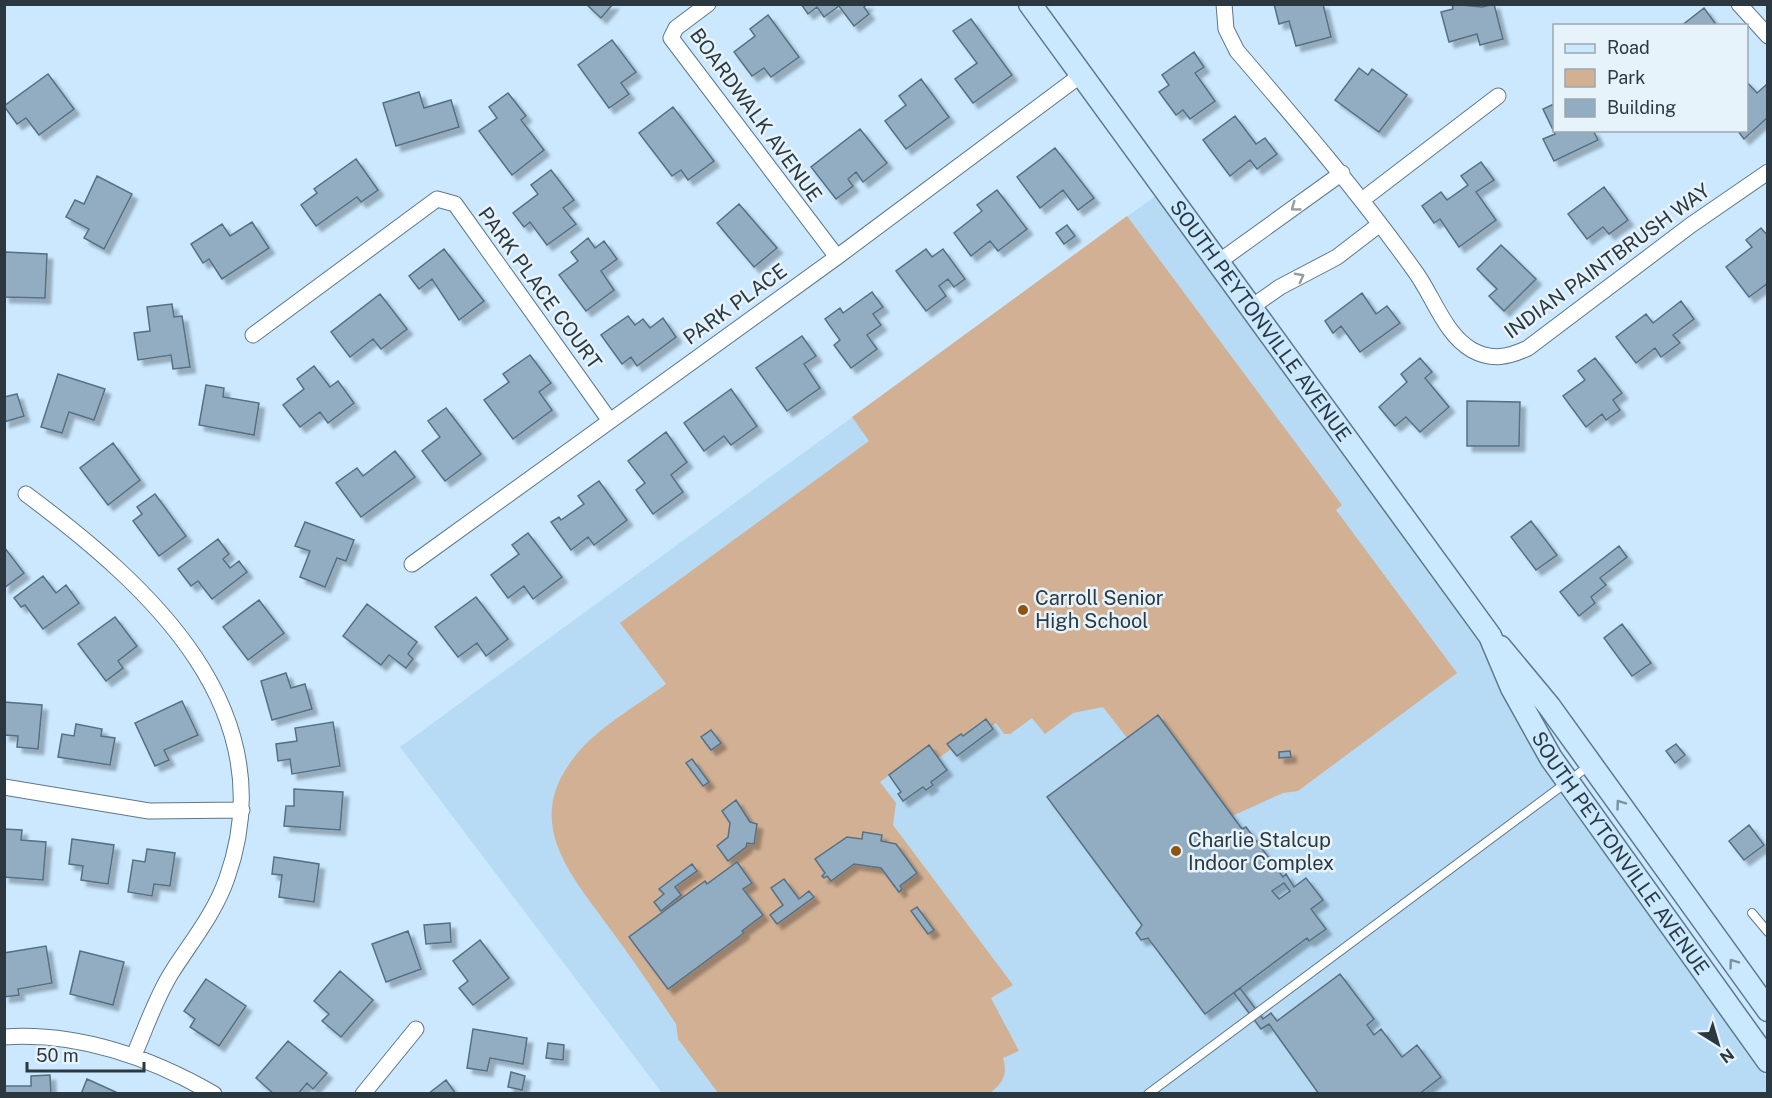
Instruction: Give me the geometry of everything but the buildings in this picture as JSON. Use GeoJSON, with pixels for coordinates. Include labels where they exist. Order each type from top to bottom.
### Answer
{"type":"FeatureCollection","features":[{"type":"Feature","properties":{"kind":"street","name":"BOARDWALK AVENUE"},"geometry":{"type":"LineString","coordinates":[[708,4],[676,28],[671,38],[837,257]]}},
{"type":"Feature","properties":{"kind":"street","name":"SOUTH PEYTONVILLE AVENUE"},"geometry":{"type":"LineString","coordinates":[[1030,4],[1490,636],[1516,664],[1591,764],[1767,1010]]}},
{"type":"Feature","properties":{"kind":"street","name":"INDIAN PAINTBRUSH WAY"},"geometry":{"type":"LineString","coordinates":[[1224,4],[1226,29],[1237,51],[1342,173],[1416,271],[1457,338],[1472,350],[1494,358],[1512,356],[1528,348],[1691,225],[1767,172]]}},
{"type":"Feature","properties":{"kind":"street"},"geometry":{"type":"LineString","coordinates":[[1739,4],[1767,36]]}},
{"type":"Feature","properties":{"kind":"street","name":"PARK PLACE"},"geometry":{"type":"LineString","coordinates":[[412,564],[837,257],[1081,75]]}},
{"type":"Feature","properties":{"kind":"street"},"geometry":{"type":"LineString","coordinates":[[1362,200],[1498,96]]}},
{"type":"Feature","properties":{"kind":"street"},"geometry":{"type":"LineString","coordinates":[[1217,263],[1342,173]]}},
{"type":"Feature","properties":{"kind":"street","name":"PARK PLACE COURT"},"geometry":{"type":"LineString","coordinates":[[253,335],[437,199],[455,204],[610,421]]}},
{"type":"Feature","properties":{"kind":"street"},"geometry":{"type":"LineString","coordinates":[[1250,308],[1280,287],[1337,257],[1380,224]]}},
{"type":"Feature","properties":{"kind":"street"},"geometry":{"type":"LineString","coordinates":[[26,494],[76,530],[129,578],[154,604],[194,655],[228,717],[241,773],[242,810],[237,848],[226,881],[201,931],[171,974],[134,1055]]}},
{"type":"Feature","properties":{"kind":"street","name":"SOUTH PEYTONVILLE AVENUE"},"geometry":{"type":"LineString","coordinates":[[1490,636],[1512,688],[1551,758],[1767,1061]]}},
{"type":"Feature","properties":{"kind":"street"},"geometry":{"type":"LineString","coordinates":[[4,787],[149,811],[242,810]]}},
{"type":"Feature","properties":{"kind":"street"},"geometry":{"type":"LineString","coordinates":[[1743,1028],[1767,1010]]}},
{"type":"Feature","properties":{"kind":"street"},"geometry":{"type":"LineString","coordinates":[[363,1094],[416,1029]]}},
{"type":"Feature","properties":{"kind":"street"},"geometry":{"type":"LineString","coordinates":[[4,1037],[40,1037],[88,1044],[134,1055],[185,1077],[214,1094]]}},
{"type":"Feature","properties":{"kind":"lane"},"geometry":{"type":"LineString","coordinates":[[1148,1094],[1591,764]]}},
{"type":"Feature","properties":{"kind":"lane"},"geometry":{"type":"LineString","coordinates":[[1752,913],[1767,932]]}},
{"type":"Feature","properties":{"kind":"shaded area","name":"Carroll Senior High School"},"geometry":{"type":"Polygon","coordinates":[[[1158,194],[1433,573],[1484,648],[1533,749],[1767,1078],[1767,1093],[662,1093],[400,747],[1158,194]]]}},
{"type":"Feature","properties":{"kind":"green space"},"geometry":{"type":"Polygon","coordinates":[[[1127,216],[1342,505],[1336,510],[1457,673],[1298,791],[1283,793],[1232,816],[1158,716],[1127,738],[1103,707],[1073,713],[1045,734],[1032,718],[1010,734],[1004,734],[996,723],[991,726],[986,720],[948,744],[951,749],[939,758],[929,746],[880,782],[896,803],[893,825],[1013,985],[991,998],[1019,1051],[1003,1058],[1005,1074],[1001,1082],[990,1093],[718,1093],[678,1039],[676,1024],[566,866],[557,845],[552,824],[553,802],[560,779],[576,755],[606,726],[666,684],[620,623],[869,441],[852,417],[1127,216]]]}},
{"type":"Feature","properties":{"kind":"place","name":"Carroll Senior High School"},"geometry":{"type":"Point","coordinates":[1023,610]}},
{"type":"Feature","properties":{"kind":"place","name":"Charlie Stalcup Indoor Complex"},"geometry":{"type":"Point","coordinates":[1176,851]}}]}
